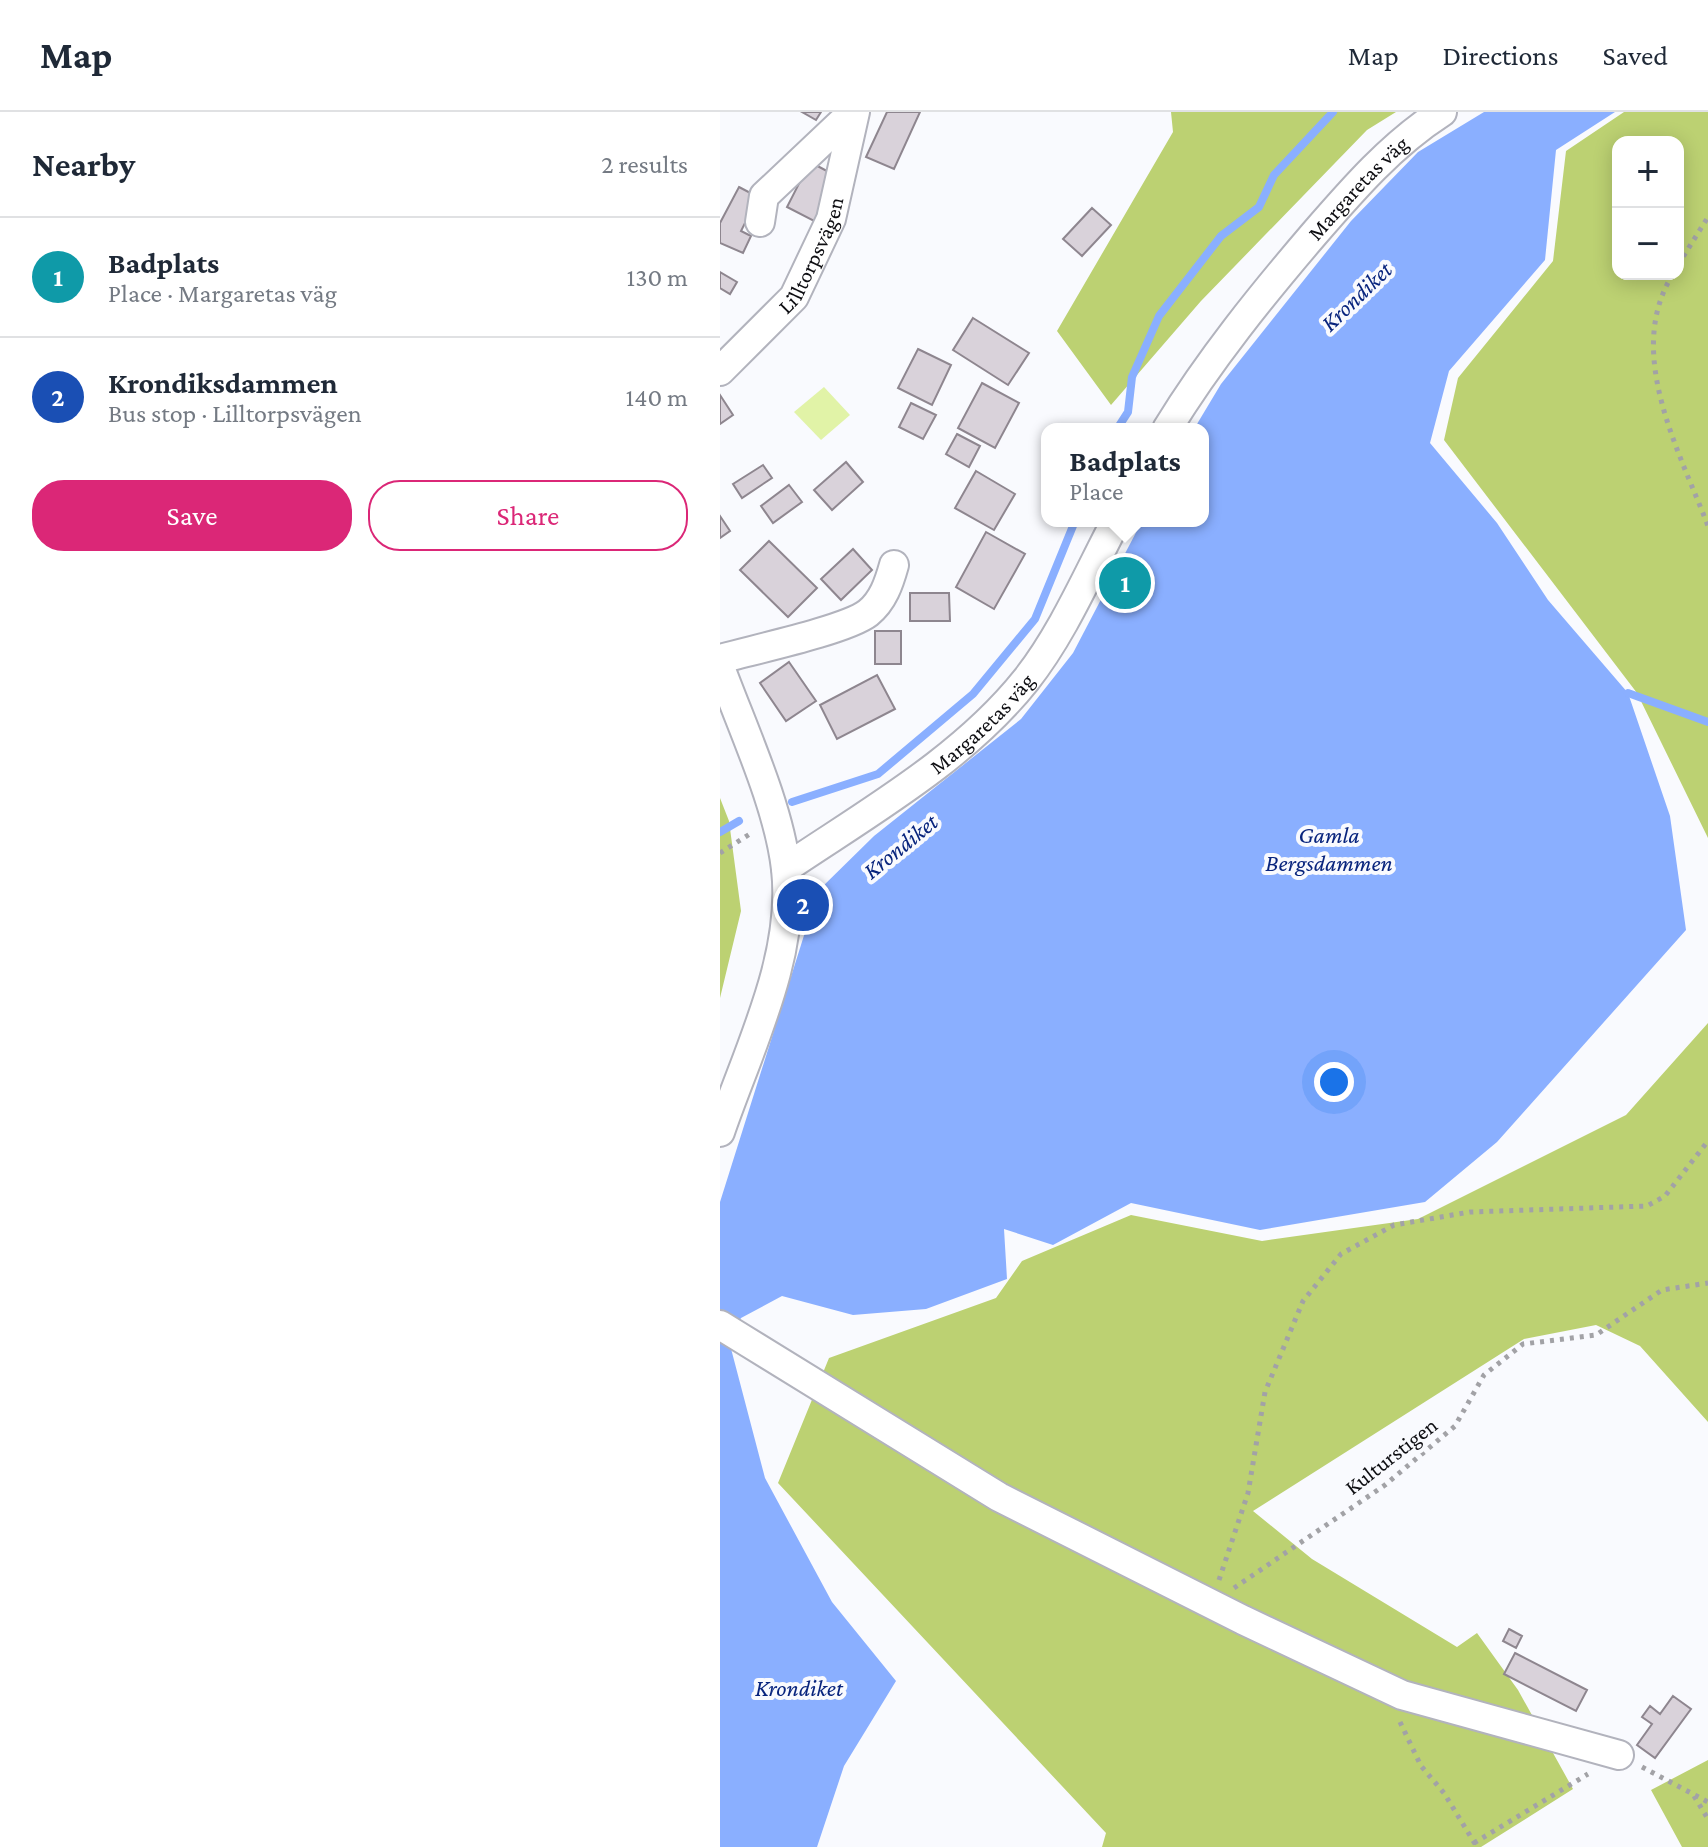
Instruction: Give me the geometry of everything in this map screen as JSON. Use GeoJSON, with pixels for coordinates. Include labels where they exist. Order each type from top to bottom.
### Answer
{"type":"FeatureCollection","features":[{"type":"Feature","properties":{"kind":"street"},"geometry":{"type":"LineString","coordinates":[[760,222],[764,196],[854,112]]}},
{"type":"Feature","properties":{"kind":"street","name":"Lilltorpsvägen"},"geometry":{"type":"LineString","coordinates":[[720,371],[794,297],[831,219],[854,112]]}},
{"type":"Feature","properties":{"kind":"street","name":"Margaretas väg"},"geometry":{"type":"LineString","coordinates":[[1171,423],[1220,349],[1323,224],[1390,152],[1442,112]]}},
{"type":"Feature","properties":{"kind":"street","name":"Margaretas väg"},"geometry":{"type":"LineString","coordinates":[[786,868],[940,761],[994,714],[1046,652],[1113,527]]}},
{"type":"Feature","properties":{"kind":"street"},"geometry":{"type":"LineString","coordinates":[[720,659],[843,625],[868,613],[886,592],[894,565]]}},
{"type":"Feature","properties":{"kind":"street"},"geometry":{"type":"LineString","coordinates":[[720,667],[773,819],[786,868],[787,910],[779,956],[720,1132]]}},
{"type":"Feature","properties":{"kind":"street"},"geometry":{"type":"LineString","coordinates":[[720,1325],[999,1497],[1211,1604],[1402,1695],[1619,1755]]}},
{"type":"Feature","properties":{"kind":"path"},"geometry":{"type":"LineString","coordinates":[[1684,255],[1708,217]]}},
{"type":"Feature","properties":{"kind":"path"},"geometry":{"type":"LineString","coordinates":[[1669,280],[1660,294],[1654,356],[1659,395],[1708,526]]}},
{"type":"Feature","properties":{"kind":"path"},"geometry":{"type":"LineString","coordinates":[[720,853],[773,819]]}},
{"type":"Feature","properties":{"kind":"path"},"geometry":{"type":"LineString","coordinates":[[1211,1604],[1248,1493],[1265,1392],[1303,1301],[1341,1254],[1394,1225],[1470,1212],[1647,1206],[1665,1196],[1708,1141]]}},
{"type":"Feature","properties":{"kind":"path","name":"Kulturstigen"},"geometry":{"type":"LineString","coordinates":[[1211,1604],[1385,1485],[1455,1426],[1484,1375],[1523,1344],[1596,1335],[1662,1290],[1708,1283]]}},
{"type":"Feature","properties":{"kind":"path"},"geometry":{"type":"LineString","coordinates":[[1383,1686],[1421,1766],[1444,1793],[1476,1845],[1619,1755],[1708,1802]]}},
{"type":"Feature","properties":{"kind":"path"},"geometry":{"type":"LineString","coordinates":[[1693,1794],[1708,1819]]}},
{"type":"Feature","properties":{"kind":"green space"},"geometry":{"type":"Polygon","coordinates":[[[1171,112],[1396,112],[1367,130],[1201,301],[1111,405],[1057,331],[1173,132],[1171,112]]]}},
{"type":"Feature","properties":{"kind":"green space"},"geometry":{"type":"Polygon","coordinates":[[[1624,112],[1708,112],[1708,838],[1637,693],[1444,440],[1458,378],[1553,261],[1566,151],[1624,112]]]}},
{"type":"Feature","properties":{"kind":"green space"},"geometry":{"type":"Polygon","coordinates":[[[824,387],[850,415],[821,440],[794,412],[824,387]]]}},
{"type":"Feature","properties":{"kind":"green space"},"geometry":{"type":"Polygon","coordinates":[[[720,798],[729,821],[741,911],[720,998],[720,798]]]}},
{"type":"Feature","properties":{"kind":"green space"},"geometry":{"type":"Polygon","coordinates":[[[1708,1023],[1708,1422],[1640,1346],[1596,1325],[1524,1339],[1253,1511],[1312,1559],[1457,1647],[1477,1633],[1518,1690],[1573,1789],[1481,1847],[1102,1847],[1106,1833],[778,1483],[829,1358],[996,1298],[1022,1261],[1131,1215],[1262,1241],[1418,1219],[1626,1115],[1708,1023]]]}},
{"type":"Feature","properties":{"kind":"green space"},"geometry":{"type":"Polygon","coordinates":[[[1708,1760],[1708,1847],[1682,1847],[1651,1790],[1708,1760]]]}},
{"type":"Feature","properties":{"kind":"water","name":"Gamla Bergsdammen"},"geometry":{"type":"Polygon","coordinates":[[[1484,112],[1615,112],[1556,150],[1545,260],[1449,371],[1430,443],[1497,523],[1548,600],[1628,693],[1670,816],[1686,930],[1497,1142],[1425,1202],[1260,1230],[1131,1203],[1053,1245],[1004,1229],[1007,1279],[926,1309],[853,1315],[782,1296],[741,1318],[729,1341],[765,1478],[832,1602],[896,1681],[844,1766],[817,1847],[720,1847],[720,1202],[818,891],[874,836],[1021,719],[1073,653],[1139,527],[1209,527],[1209,423],[1198,423],[1221,384],[1351,221],[1418,152],[1484,112]]]}},
{"type":"Feature","properties":{"kind":"building"},"geometry":{"type":"Polygon","coordinates":[[[802,112],[821,112],[816,120],[802,112]]]}},
{"type":"Feature","properties":{"kind":"building"},"geometry":{"type":"Polygon","coordinates":[[[887,112],[920,112],[894,169],[866,157],[887,112]]]}},
{"type":"Feature","properties":{"kind":"building"},"geometry":{"type":"Polygon","coordinates":[[[810,162],[840,178],[816,222],[787,207],[810,162]]]}},
{"type":"Feature","properties":{"kind":"building"},"geometry":{"type":"Polygon","coordinates":[[[739,187],[758,197],[741,231],[751,236],[743,253],[720,243],[720,223],[739,187]]]}},
{"type":"Feature","properties":{"kind":"building"},"geometry":{"type":"Polygon","coordinates":[[[1092,208],[1111,225],[1082,256],[1063,239],[1092,208]]]}},
{"type":"Feature","properties":{"kind":"building"},"geometry":{"type":"Polygon","coordinates":[[[720,272],[737,282],[730,294],[720,288],[720,272]]]}},
{"type":"Feature","properties":{"kind":"building"},"geometry":{"type":"Polygon","coordinates":[[[973,318],[1029,353],[1008,385],[953,350],[973,318]]]}},
{"type":"Feature","properties":{"kind":"building"},"geometry":{"type":"Polygon","coordinates":[[[918,349],[951,365],[932,405],[898,388],[918,349]]]}},
{"type":"Feature","properties":{"kind":"building"},"geometry":{"type":"Polygon","coordinates":[[[982,383],[1019,403],[995,448],[958,428],[982,383]]]}},
{"type":"Feature","properties":{"kind":"building"},"geometry":{"type":"Polygon","coordinates":[[[720,395],[733,415],[720,424],[720,395]]]}},
{"type":"Feature","properties":{"kind":"building"},"geometry":{"type":"Polygon","coordinates":[[[911,403],[936,415],[923,439],[899,427],[911,403]]]}},
{"type":"Feature","properties":{"kind":"building"},"geometry":{"type":"Polygon","coordinates":[[[957,434],[980,446],[969,467],[946,454],[957,434]]]}},
{"type":"Feature","properties":{"kind":"building"},"geometry":{"type":"Polygon","coordinates":[[[846,462],[863,482],[832,510],[814,490],[846,462]]]}},
{"type":"Feature","properties":{"kind":"building"},"geometry":{"type":"Polygon","coordinates":[[[763,465],[772,478],[742,498],[733,484],[763,465]]]}},
{"type":"Feature","properties":{"kind":"building"},"geometry":{"type":"Polygon","coordinates":[[[976,471],[1015,494],[994,530],[955,508],[976,471]]]}},
{"type":"Feature","properties":{"kind":"building"},"geometry":{"type":"Polygon","coordinates":[[[789,485],[802,502],[773,523],[761,506],[789,485]]]}},
{"type":"Feature","properties":{"kind":"building"},"geometry":{"type":"Polygon","coordinates":[[[720,516],[730,531],[720,538],[720,516]]]}},
{"type":"Feature","properties":{"kind":"building"},"geometry":{"type":"Polygon","coordinates":[[[986,532],[1025,554],[994,609],[956,587],[986,532]]]}},
{"type":"Feature","properties":{"kind":"building"},"geometry":{"type":"Polygon","coordinates":[[[769,541],[817,588],[788,617],[740,570],[769,541]]]}},
{"type":"Feature","properties":{"kind":"building"},"geometry":{"type":"Polygon","coordinates":[[[853,549],[872,570],[841,600],[821,579],[853,549]]]}},
{"type":"Feature","properties":{"kind":"building"},"geometry":{"type":"Polygon","coordinates":[[[910,593],[949,593],[950,621],[910,621],[910,593]]]}},
{"type":"Feature","properties":{"kind":"building"},"geometry":{"type":"Polygon","coordinates":[[[875,631],[901,631],[901,664],[875,664],[875,631]]]}},
{"type":"Feature","properties":{"kind":"building"},"geometry":{"type":"Polygon","coordinates":[[[789,662],[816,701],[786,721],[760,683],[789,662]]]}},
{"type":"Feature","properties":{"kind":"building"},"geometry":{"type":"Polygon","coordinates":[[[877,675],[895,709],[837,739],[820,705],[877,675]]]}},
{"type":"Feature","properties":{"kind":"building"},"geometry":{"type":"Polygon","coordinates":[[[1509,1629],[1522,1636],[1516,1648],[1503,1641],[1509,1629]]]}},
{"type":"Feature","properties":{"kind":"building"},"geometry":{"type":"Polygon","coordinates":[[[1515,1653],[1587,1690],[1576,1711],[1504,1674],[1515,1653]]]}},
{"type":"Feature","properties":{"kind":"building"},"geometry":{"type":"Polygon","coordinates":[[[1673,1696],[1691,1709],[1655,1758],[1637,1745],[1652,1724],[1642,1717],[1650,1706],[1660,1714],[1673,1696]]]}},
{"type":"Feature","properties":{"kind":"waterway"},"geometry":{"type":"LineString","coordinates":[[1121,423],[1128,412],[1132,377],[1159,316],[1221,236],[1259,207],[1274,175],[1333,112]]}},
{"type":"Feature","properties":{"kind":"waterway"},"geometry":{"type":"LineString","coordinates":[[792,802],[878,774],[973,694],[1035,619],[1073,527]]}},
{"type":"Feature","properties":{"kind":"waterway"},"geometry":{"type":"LineString","coordinates":[[1628,693],[1708,722]]}},
{"type":"Feature","properties":{"kind":"waterway"},"geometry":{"type":"LineString","coordinates":[[720,832],[739,821]]}},
{"type":"Feature","properties":{"kind":"place","name":"Badplats"},"geometry":{"type":"Point","coordinates":[1125,583]}},
{"type":"Feature","properties":{"kind":"place","name":"Krondiksdammen"},"geometry":{"type":"Point","coordinates":[803,905]}},
{"type":"Feature","properties":{"kind":"water label","name":"Krondiket"},"geometry":{"type":"Point","coordinates":[1356,296]}},
{"type":"Feature","properties":{"kind":"water label","name":"Krondiket"},"geometry":{"type":"Point","coordinates":[900,846]}},
{"type":"Feature","properties":{"kind":"water label","name":"Krondiket"},"geometry":{"type":"Point","coordinates":[799,1687]}}]}
